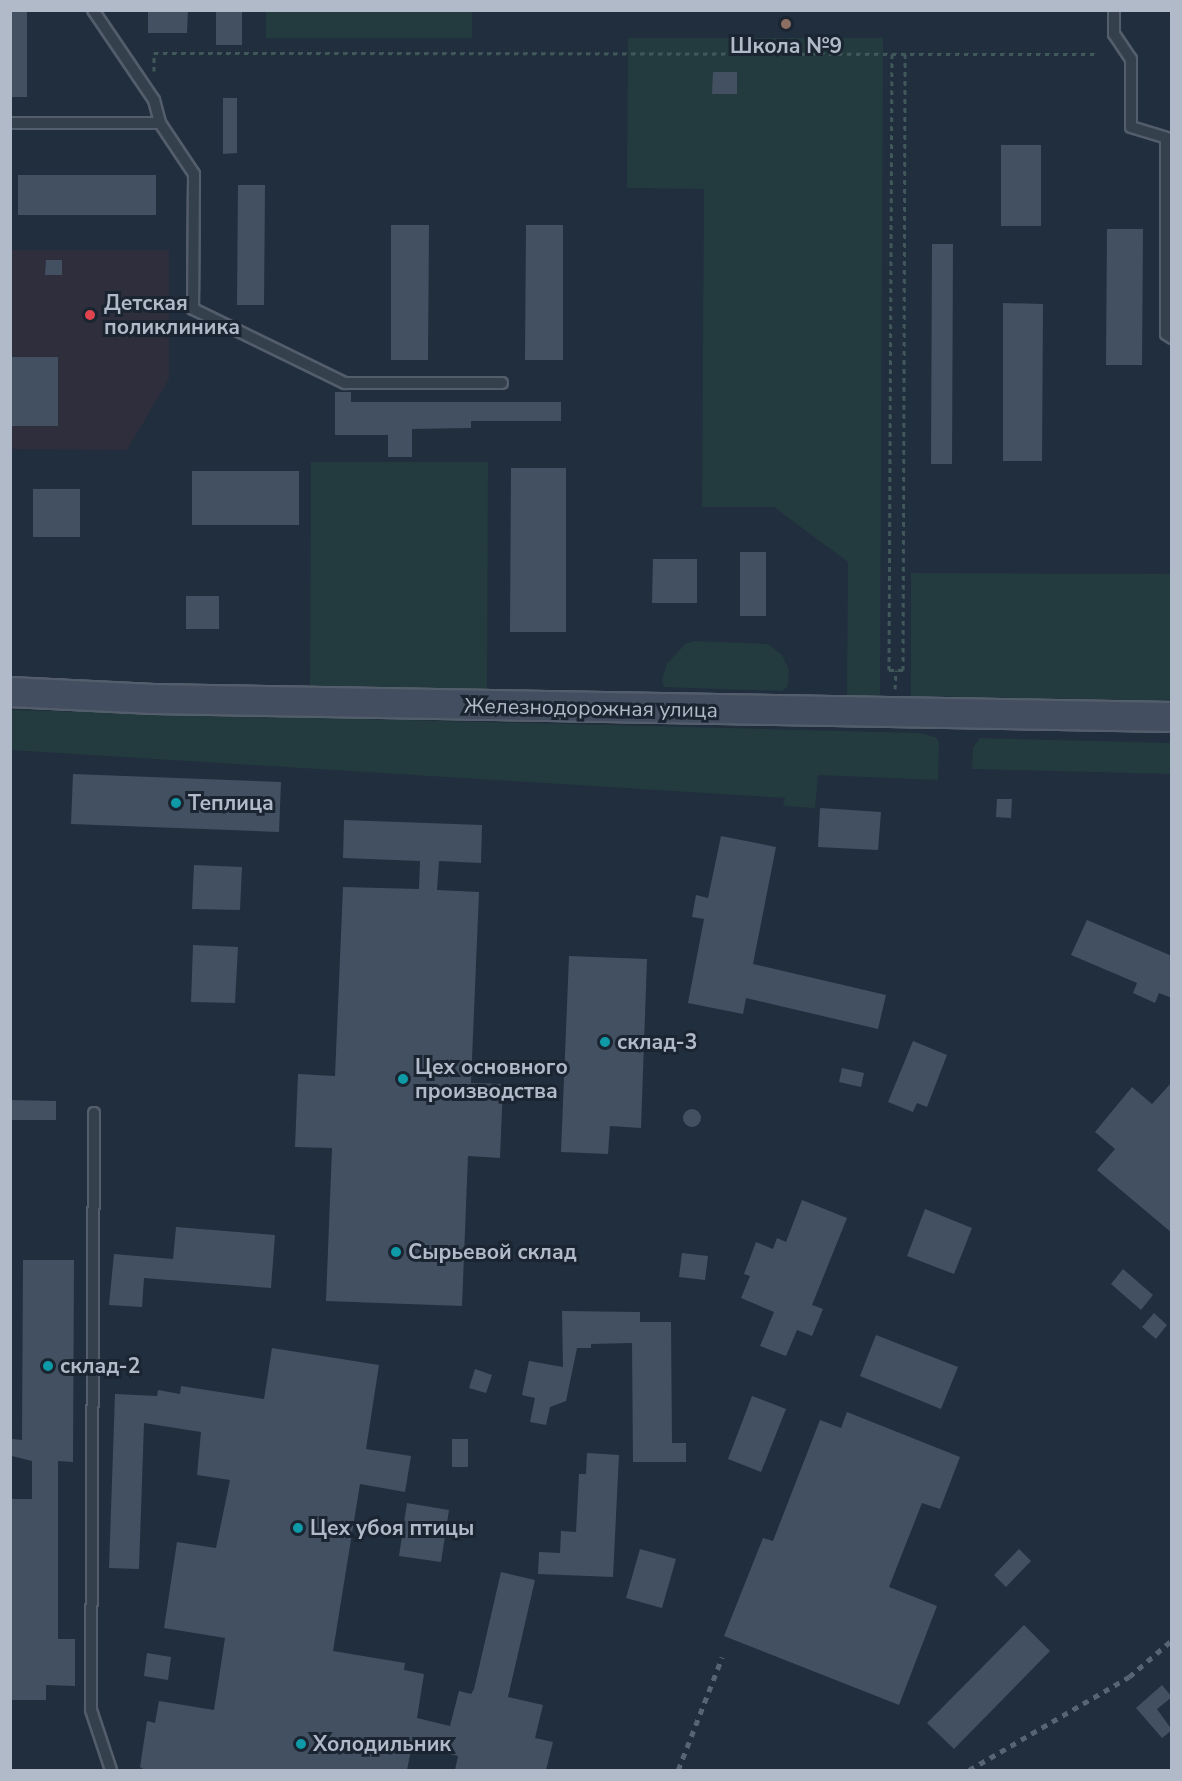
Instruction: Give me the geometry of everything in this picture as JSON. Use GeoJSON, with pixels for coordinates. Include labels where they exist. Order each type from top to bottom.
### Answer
{"type":"FeatureCollection","features":[{"type":"Feature","properties":{"kind":"main road","name":"Железнодорожная улица"},"geometry":{"type":"LineString","coordinates":[[10,692],[154,699],[1172,717]]}},
{"type":"Feature","properties":{"kind":"lane"},"geometry":{"type":"LineString","coordinates":[[93,10],[154,100],[160,123],[194,174],[193,309],[345,382],[502,383]]}},
{"type":"Feature","properties":{"kind":"lane"},"geometry":{"type":"LineString","coordinates":[[1114,10],[1114,34],[1131,59],[1131,127],[1166,138],[1166,334],[1172,338]]}},
{"type":"Feature","properties":{"kind":"lane"},"geometry":{"type":"LineString","coordinates":[[10,123],[160,123]]}},
{"type":"Feature","properties":{"kind":"lane"},"geometry":{"type":"LineString","coordinates":[[94,1113],[91,1710],[111,1770]]}},
{"type":"Feature","properties":{"kind":"path"},"geometry":{"type":"LineString","coordinates":[[154,100],[154,53],[1099,54]]}},
{"type":"Feature","properties":{"kind":"path"},"geometry":{"type":"LineString","coordinates":[[892,54],[889,670],[903,670],[905,54]]}},
{"type":"Feature","properties":{"kind":"shaded area","name":"Детская поликлиника"},"geometry":{"type":"Polygon","coordinates":[[[11,250],[169,250],[169,379],[127,450],[11,449],[11,250]]]}},
{"type":"Feature","properties":{"kind":"green space"},"geometry":{"type":"Polygon","coordinates":[[[266,11],[472,11],[472,38],[266,38],[266,11]]]}},
{"type":"Feature","properties":{"kind":"green space"},"geometry":{"type":"Polygon","coordinates":[[[628,38],[883,38],[880,695],[847,695],[848,562],[774,507],[702,507],[704,189],[627,188],[628,38]]]}},
{"type":"Feature","properties":{"kind":"green space"},"geometry":{"type":"Polygon","coordinates":[[[311,462],[488,462],[487,690],[310,687],[311,462]]]}},
{"type":"Feature","properties":{"kind":"green space"},"geometry":{"type":"Polygon","coordinates":[[[911,573],[1171,574],[1171,701],[911,696],[911,573]]]}},
{"type":"Feature","properties":{"kind":"green space"},"geometry":{"type":"Polygon","coordinates":[[[694,641],[768,644],[782,655],[789,670],[788,686],[782,691],[664,687],[662,679],[667,664],[685,644],[694,641]]]}},
{"type":"Feature","properties":{"kind":"green space"},"geometry":{"type":"Polygon","coordinates":[[[11,710],[920,733],[937,738],[939,744],[938,780],[818,775],[815,808],[783,806],[785,798],[11,750],[11,710]]]}},
{"type":"Feature","properties":{"kind":"green space"},"geometry":{"type":"Polygon","coordinates":[[[980,738],[1171,743],[1171,774],[972,769],[973,748],[980,738]]]}},
{"type":"Feature","properties":{"kind":"building"},"geometry":{"type":"Polygon","coordinates":[[[10,10],[27,10],[27,97],[10,97],[10,10]]]}},
{"type":"Feature","properties":{"kind":"building"},"geometry":{"type":"Polygon","coordinates":[[[148,10],[188,10],[187,33],[148,33],[148,10]]]}},
{"type":"Feature","properties":{"kind":"building"},"geometry":{"type":"Polygon","coordinates":[[[216,10],[242,10],[242,45],[216,45],[216,10]]]}},
{"type":"Feature","properties":{"kind":"building"},"geometry":{"type":"Polygon","coordinates":[[[713,72],[737,72],[737,94],[712,94],[713,72]]]}},
{"type":"Feature","properties":{"kind":"building"},"geometry":{"type":"Polygon","coordinates":[[[223,98],[237,98],[237,153],[223,154],[223,98]]]}},
{"type":"Feature","properties":{"kind":"building"},"geometry":{"type":"Polygon","coordinates":[[[1001,145],[1041,145],[1041,226],[1001,226],[1001,145]]]}},
{"type":"Feature","properties":{"kind":"building"},"geometry":{"type":"Polygon","coordinates":[[[18,175],[156,175],[156,215],[18,215],[18,175]]]}},
{"type":"Feature","properties":{"kind":"building"},"geometry":{"type":"Polygon","coordinates":[[[238,185],[265,185],[264,305],[237,305],[238,185]]]}},
{"type":"Feature","properties":{"kind":"building"},"geometry":{"type":"Polygon","coordinates":[[[391,225],[429,225],[428,360],[391,360],[391,225]]]}},
{"type":"Feature","properties":{"kind":"building"},"geometry":{"type":"Polygon","coordinates":[[[526,225],[563,225],[563,360],[525,360],[526,225]]]}},
{"type":"Feature","properties":{"kind":"building"},"geometry":{"type":"Polygon","coordinates":[[[1107,229],[1143,229],[1142,365],[1106,365],[1107,229]]]}},
{"type":"Feature","properties":{"kind":"building"},"geometry":{"type":"Polygon","coordinates":[[[932,244],[953,244],[952,464],[931,464],[932,244]]]}},
{"type":"Feature","properties":{"kind":"building"},"geometry":{"type":"Polygon","coordinates":[[[46,260],[62,260],[62,275],[45,275],[46,260]]]}},
{"type":"Feature","properties":{"kind":"building"},"geometry":{"type":"Polygon","coordinates":[[[1003,303],[1043,304],[1042,461],[1003,461],[1003,303]]]}},
{"type":"Feature","properties":{"kind":"building"},"geometry":{"type":"Polygon","coordinates":[[[10,357],[58,357],[58,426],[10,426],[10,357]]]}},
{"type":"Feature","properties":{"kind":"building"},"geometry":{"type":"Polygon","coordinates":[[[335,392],[351,392],[351,402],[561,402],[561,421],[471,421],[471,428],[412,429],[412,457],[388,457],[388,435],[335,435],[335,392]]]}},
{"type":"Feature","properties":{"kind":"building"},"geometry":{"type":"Polygon","coordinates":[[[511,468],[566,468],[566,632],[510,632],[511,468]]]}},
{"type":"Feature","properties":{"kind":"building"},"geometry":{"type":"Polygon","coordinates":[[[192,471],[299,471],[299,525],[192,525],[192,471]]]}},
{"type":"Feature","properties":{"kind":"building"},"geometry":{"type":"Polygon","coordinates":[[[33,489],[80,489],[80,537],[33,537],[33,489]]]}},
{"type":"Feature","properties":{"kind":"building"},"geometry":{"type":"Polygon","coordinates":[[[740,552],[766,552],[766,616],[740,616],[740,552]]]}},
{"type":"Feature","properties":{"kind":"building"},"geometry":{"type":"Polygon","coordinates":[[[653,559],[697,559],[697,603],[652,603],[653,559]]]}},
{"type":"Feature","properties":{"kind":"building"},"geometry":{"type":"Polygon","coordinates":[[[186,596],[219,596],[219,629],[186,629],[186,596]]]}},
{"type":"Feature","properties":{"kind":"building","name":"Теплица"},"geometry":{"type":"Polygon","coordinates":[[[73,774],[281,782],[279,832],[71,824],[73,774]]]}},
{"type":"Feature","properties":{"kind":"building"},"geometry":{"type":"Polygon","coordinates":[[[997,799],[1012,799],[1011,818],[996,817],[997,799]]]}},
{"type":"Feature","properties":{"kind":"building"},"geometry":{"type":"Polygon","coordinates":[[[820,808],[881,812],[878,850],[818,847],[820,808]]]}},
{"type":"Feature","properties":{"kind":"building"},"geometry":{"type":"Polygon","coordinates":[[[344,820],[482,825],[481,863],[439,861],[437,890],[479,892],[471,1083],[503,1084],[500,1158],[468,1156],[462,1306],[326,1301],[332,1148],[295,1147],[298,1074],[335,1076],[343,887],[419,889],[420,861],[343,858],[344,820]]]}},
{"type":"Feature","properties":{"kind":"building"},"geometry":{"type":"Polygon","coordinates":[[[721,836],[776,847],[753,964],[886,995],[878,1029],[746,998],[743,1014],[688,1003],[704,919],[692,917],[696,895],[708,898],[721,836]]]}},
{"type":"Feature","properties":{"kind":"building"},"geometry":{"type":"Polygon","coordinates":[[[194,865],[242,867],[240,910],[192,909],[194,865]]]}},
{"type":"Feature","properties":{"kind":"building"},"geometry":{"type":"Polygon","coordinates":[[[1087,920],[1172,956],[1172,998],[1159,993],[1155,1003],[1133,993],[1137,983],[1071,955],[1087,920]]]}},
{"type":"Feature","properties":{"kind":"building"},"geometry":{"type":"Polygon","coordinates":[[[193,945],[238,947],[235,1003],[191,1002],[193,945]]]}},
{"type":"Feature","properties":{"kind":"building","name":"склад-3"},"geometry":{"type":"Polygon","coordinates":[[[569,956],[647,959],[641,1128],[610,1126],[608,1154],[561,1152],[569,956]]]}},
{"type":"Feature","properties":{"kind":"building"},"geometry":{"type":"Polygon","coordinates":[[[913,1041],[947,1055],[927,1107],[917,1103],[913,1112],[888,1102],[913,1041]]]}},
{"type":"Feature","properties":{"kind":"building"},"geometry":{"type":"Polygon","coordinates":[[[842,1068],[864,1073],[861,1087],[839,1082],[842,1068]]]}},
{"type":"Feature","properties":{"kind":"building"},"geometry":{"type":"Polygon","coordinates":[[[1172,1082],[1172,1233],[1097,1170],[1115,1149],[1095,1132],[1132,1087],[1152,1104],[1172,1082]]]}},
{"type":"Feature","properties":{"kind":"building"},"geometry":{"type":"Polygon","coordinates":[[[10,1100],[56,1101],[56,1120],[10,1120],[10,1100]]]}},
{"type":"Feature","properties":{"kind":"building"},"geometry":{"type":"Polygon","coordinates":[[[688,1109],[696,1109],[701,1114],[699,1125],[688,1127],[683,1122],[683,1114],[688,1109]]]}},
{"type":"Feature","properties":{"kind":"building"},"geometry":{"type":"Polygon","coordinates":[[[802,1200],[847,1218],[812,1305],[823,1309],[812,1336],[797,1330],[786,1356],[760,1346],[774,1312],[741,1298],[750,1276],[744,1274],[756,1242],[773,1249],[777,1238],[786,1242],[802,1200]]]}},
{"type":"Feature","properties":{"kind":"building"},"geometry":{"type":"Polygon","coordinates":[[[925,1209],[972,1228],[954,1274],[907,1256],[925,1209]]]}},
{"type":"Feature","properties":{"kind":"building"},"geometry":{"type":"Polygon","coordinates":[[[176,1227],[275,1235],[271,1288],[144,1278],[142,1307],[109,1305],[114,1254],[173,1259],[176,1227]]]}},
{"type":"Feature","properties":{"kind":"building"},"geometry":{"type":"Polygon","coordinates":[[[682,1253],[708,1256],[705,1280],[679,1277],[682,1253]]]}},
{"type":"Feature","properties":{"kind":"building"},"geometry":{"type":"Polygon","coordinates":[[[23,1260],[74,1260],[73,1462],[58,1461],[58,1639],[75,1639],[75,1686],[46,1685],[46,1700],[10,1700],[10,1499],[32,1499],[32,1461],[12,1456],[12,1439],[22,1440],[23,1260]]]}},
{"type":"Feature","properties":{"kind":"building"},"geometry":{"type":"Polygon","coordinates":[[[1123,1269],[1153,1295],[1141,1310],[1111,1284],[1123,1269]]]}},
{"type":"Feature","properties":{"kind":"building"},"geometry":{"type":"Polygon","coordinates":[[[562,1311],[640,1312],[640,1322],[671,1322],[672,1443],[686,1443],[686,1462],[633,1462],[632,1343],[591,1344],[591,1348],[577,1348],[566,1401],[550,1407],[546,1425],[530,1422],[535,1398],[522,1395],[529,1361],[563,1367],[562,1311]]]}},
{"type":"Feature","properties":{"kind":"building"},"geometry":{"type":"Polygon","coordinates":[[[1154,1313],[1167,1325],[1156,1339],[1142,1327],[1154,1313]]]}},
{"type":"Feature","properties":{"kind":"building"},"geometry":{"type":"Polygon","coordinates":[[[876,1335],[958,1367],[941,1409],[860,1376],[876,1335]]]}},
{"type":"Feature","properties":{"kind":"building"},"geometry":{"type":"Polygon","coordinates":[[[272,1348],[379,1365],[366,1449],[411,1456],[405,1492],[360,1484],[333,1651],[405,1663],[404,1670],[424,1674],[417,1718],[450,1726],[459,1691],[471,1694],[474,1689],[501,1572],[535,1580],[508,1697],[543,1705],[535,1738],[553,1742],[546,1770],[455,1770],[458,1756],[412,1745],[407,1770],[145,1770],[140,1767],[147,1721],[155,1723],[159,1701],[214,1710],[225,1638],[164,1628],[177,1542],[216,1548],[230,1480],[197,1475],[201,1432],[144,1423],[139,1569],[109,1568],[115,1394],[157,1396],[158,1390],[180,1394],[181,1386],[264,1399],[272,1348]]]}},
{"type":"Feature","properties":{"kind":"building"},"geometry":{"type":"Polygon","coordinates":[[[475,1369],[492,1375],[486,1393],[469,1388],[475,1369]]]}},
{"type":"Feature","properties":{"kind":"building"},"geometry":{"type":"Polygon","coordinates":[[[752,1396],[786,1409],[761,1472],[728,1459],[752,1396]]]}},
{"type":"Feature","properties":{"kind":"building"},"geometry":{"type":"Polygon","coordinates":[[[847,1412],[960,1457],[940,1509],[922,1503],[889,1587],[937,1606],[899,1705],[724,1636],[763,1538],[773,1541],[820,1420],[841,1428],[847,1412]]]}},
{"type":"Feature","properties":{"kind":"building"},"geometry":{"type":"Polygon","coordinates":[[[452,1439],[468,1439],[468,1467],[452,1467],[452,1439]]]}},
{"type":"Feature","properties":{"kind":"building"},"geometry":{"type":"Polygon","coordinates":[[[587,1453],[619,1455],[613,1577],[538,1574],[539,1552],[560,1553],[561,1531],[576,1532],[579,1474],[586,1474],[587,1453]]]}},
{"type":"Feature","properties":{"kind":"building"},"geometry":{"type":"Polygon","coordinates":[[[407,1503],[449,1510],[441,1562],[399,1556],[407,1503]]]}},
{"type":"Feature","properties":{"kind":"building"},"geometry":{"type":"Polygon","coordinates":[[[640,1549],[676,1559],[662,1608],[626,1598],[640,1549]]]}},
{"type":"Feature","properties":{"kind":"building"},"geometry":{"type":"Polygon","coordinates":[[[1019,1549],[1031,1561],[1006,1587],[994,1575],[1019,1549]]]}},
{"type":"Feature","properties":{"kind":"building"},"geometry":{"type":"Polygon","coordinates":[[[1024,1625],[1050,1651],[954,1749],[927,1723],[1024,1625]]]}},
{"type":"Feature","properties":{"kind":"building"},"geometry":{"type":"Polygon","coordinates":[[[147,1653],[171,1657],[168,1680],[144,1676],[147,1653]]]}},
{"type":"Feature","properties":{"kind":"building"},"geometry":{"type":"Polygon","coordinates":[[[1162,1685],[1172,1697],[1157,1709],[1172,1730],[1162,1738],[1136,1708],[1162,1685]]]}},
{"type":"Feature","properties":{"kind":"railway"},"geometry":{"type":"LineString","coordinates":[[969,1770],[1129,1677],[1172,1640]]}},
{"type":"Feature","properties":{"kind":"railway"},"geometry":{"type":"LineString","coordinates":[[678,1770],[722,1657]]}},
{"type":"Feature","properties":{"kind":"place","name":"Школа №9"},"geometry":{"type":"Point","coordinates":[786,24]}},
{"type":"Feature","properties":{"kind":"place","name":"Детская поликлиника"},"geometry":{"type":"Point","coordinates":[90,315]}},
{"type":"Feature","properties":{"kind":"place","name":"Теплица"},"geometry":{"type":"Point","coordinates":[176,803]}},
{"type":"Feature","properties":{"kind":"place","name":"склад-3"},"geometry":{"type":"Point","coordinates":[605,1042]}},
{"type":"Feature","properties":{"kind":"place","name":"Цех основного производства"},"geometry":{"type":"Point","coordinates":[403,1079]}},
{"type":"Feature","properties":{"kind":"place","name":"Сырьевой склад"},"geometry":{"type":"Point","coordinates":[396,1252]}},
{"type":"Feature","properties":{"kind":"place","name":"склад-2"},"geometry":{"type":"Point","coordinates":[48,1366]}},
{"type":"Feature","properties":{"kind":"place","name":"Цех убоя птицы"},"geometry":{"type":"Point","coordinates":[298,1528]}},
{"type":"Feature","properties":{"kind":"place","name":"Холодильник"},"geometry":{"type":"Point","coordinates":[301,1744]}}]}
